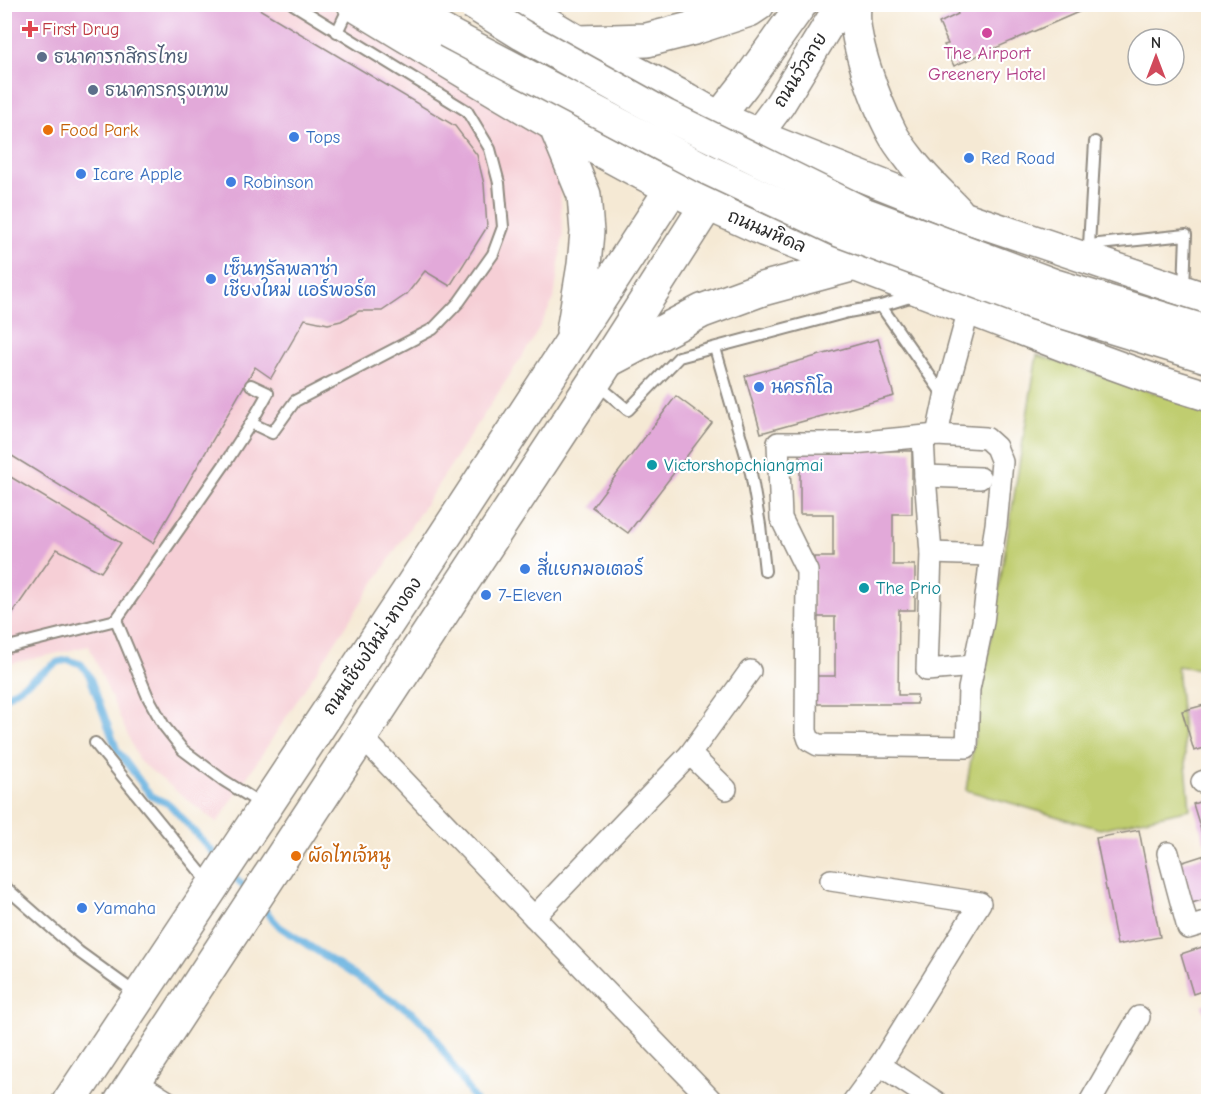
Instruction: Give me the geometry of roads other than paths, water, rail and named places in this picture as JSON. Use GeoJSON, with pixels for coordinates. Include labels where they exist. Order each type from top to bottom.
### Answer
{"type":"FeatureCollection","features":[{"type":"Feature","properties":{"kind":"main road"},"geometry":{"type":"LineString","coordinates":[[398,4],[446,32]]}},
{"type":"Feature","properties":{"kind":"main road","name":"ถนนมหิดล"},"geometry":{"type":"LineString","coordinates":[[410,4],[446,32],[704,168],[840,232],[1036,305],[1209,358]]}},
{"type":"Feature","properties":{"kind":"main road"},"geometry":{"type":"LineString","coordinates":[[472,4],[522,35],[666,116],[865,213],[1054,284],[1209,331]]}},
{"type":"Feature","properties":{"kind":"main road"},"geometry":{"type":"LineString","coordinates":[[514,4],[577,42],[718,118],[757,135],[964,218],[1101,259],[1196,296]]}},
{"type":"Feature","properties":{"kind":"main road"},"geometry":{"type":"LineString","coordinates":[[577,42],[647,40],[694,28],[749,10],[758,4]]}},
{"type":"Feature","properties":{"kind":"main road","name":"ถนนวัวลาย"},"geometry":{"type":"LineString","coordinates":[[718,118],[744,86],[802,4]]}},
{"type":"Feature","properties":{"kind":"main road","name":"ถนนวัวลาย"},"geometry":{"type":"LineString","coordinates":[[757,135],[780,104],[841,4]]}},
{"type":"Feature","properties":{"kind":"main road"},"geometry":{"type":"LineString","coordinates":[[856,4],[859,44],[874,92],[893,134],[914,166],[964,218]]}},
{"type":"Feature","properties":{"kind":"main road","name":"ถนนมหิดล"},"geometry":{"type":"LineString","coordinates":[[347,14],[673,188],[764,231],[1087,355],[1209,396]]}},
{"type":"Feature","properties":{"kind":"main road","name":"ถนนเชียงใหม่-หางดง"},"geometry":{"type":"LineString","coordinates":[[69,1101],[571,345],[718,118]]}},
{"type":"Feature","properties":{"kind":"main road"},"geometry":{"type":"LineString","coordinates":[[555,125],[584,195],[587,232],[571,345]]}},
{"type":"Feature","properties":{"kind":"main road"},"geometry":{"type":"LineString","coordinates":[[127,1091],[601,371],[707,205],[757,135]]}},
{"type":"Feature","properties":{"kind":"main road"},"geometry":{"type":"LineString","coordinates":[[1087,355],[1074,346],[1066,332],[1062,317],[1064,302],[1069,290],[1081,279],[1095,272],[1101,259]]}},
{"type":"Feature","properties":{"kind":"main road"},"geometry":{"type":"LineString","coordinates":[[601,371],[702,311],[762,290],[851,265]]}},
{"type":"Feature","properties":{"kind":"street"},"geometry":{"type":"LineString","coordinates":[[969,309],[945,397],[930,436],[925,476],[931,553],[927,670],[974,666]]}},
{"type":"Feature","properties":{"kind":"street"},"geometry":{"type":"LineString","coordinates":[[930,436],[986,438],[996,447],[1002,462],[996,525],[982,622],[969,689],[968,747],[818,745],[809,740],[806,730],[807,571],[780,518],[778,443],[853,443],[930,436]]}},
{"type":"Feature","properties":{"kind":"street"},"geometry":{"type":"LineString","coordinates":[[925,476],[980,478]]}},
{"type":"Feature","properties":{"kind":"street"},"geometry":{"type":"LineString","coordinates":[[931,553],[991,555]]}},
{"type":"Feature","properties":{"kind":"street"},"geometry":{"type":"LineString","coordinates":[[534,917],[690,754],[750,671]]}},
{"type":"Feature","properties":{"kind":"street"},"geometry":{"type":"LineString","coordinates":[[361,736],[713,1101]]}},
{"type":"Feature","properties":{"kind":"street"},"geometry":{"type":"LineString","coordinates":[[690,754],[726,789]]}},
{"type":"Feature","properties":{"kind":"street"},"geometry":{"type":"LineString","coordinates":[[1168,853],[1188,928],[1209,922]]}},
{"type":"Feature","properties":{"kind":"street"},"geometry":{"type":"LineString","coordinates":[[831,880],[980,903],[880,1065],[853,1101]]}},
{"type":"Feature","properties":{"kind":"street"},"geometry":{"type":"LineString","coordinates":[[1090,1101],[1139,1017]]}},
{"type":"Feature","properties":{"kind":"street"},"geometry":{"type":"LineString","coordinates":[[880,1065],[936,1101]]}},
{"type":"Feature","properties":{"kind":"street"},"geometry":{"type":"LineString","coordinates":[[127,1091],[168,1101]]}},
{"type":"Feature","properties":{"kind":"lane"},"geometry":{"type":"LineString","coordinates":[[251,423],[272,433],[295,401],[433,330],[459,302],[493,254],[503,228],[499,183],[490,149],[467,111],[347,14],[293,4]]}},
{"type":"Feature","properties":{"kind":"lane"},"geometry":{"type":"LineString","coordinates":[[1095,142],[1101,259],[1186,235],[1196,296]]}},
{"type":"Feature","properties":{"kind":"lane"},"geometry":{"type":"LineString","coordinates":[[601,371],[628,410],[679,357],[848,312],[881,306],[924,292]]}},
{"type":"Feature","properties":{"kind":"lane"},"geometry":{"type":"LineString","coordinates":[[881,306],[945,397]]}},
{"type":"Feature","properties":{"kind":"lane"},"geometry":{"type":"LineString","coordinates":[[715,348],[751,473],[765,571]]}},
{"type":"Feature","properties":{"kind":"lane"},"geometry":{"type":"LineString","coordinates":[[4,648],[116,620],[251,423],[268,393],[251,385]]}},
{"type":"Feature","properties":{"kind":"lane"},"geometry":{"type":"LineString","coordinates":[[116,620],[148,697],[164,726],[183,750],[223,780],[265,807]]}},
{"type":"Feature","properties":{"kind":"lane"},"geometry":{"type":"LineString","coordinates":[[95,743],[212,887]]}},
{"type":"Feature","properties":{"kind":"lane"},"geometry":{"type":"LineString","coordinates":[[4,886],[79,952],[139,996]]}},
{"type":"Feature","properties":{"kind":"waterway"},"geometry":{"type":"LineString","coordinates":[[4,698],[58,662],[68,660],[81,664],[89,675],[117,750],[151,796],[169,804],[219,859]]}},
{"type":"Feature","properties":{"kind":"waterway"},"geometry":{"type":"LineString","coordinates":[[232,874],[249,892]]}},
{"type":"Feature","properties":{"kind":"waterway"},"geometry":{"type":"LineString","coordinates":[[260,905],[280,927],[414,1014],[430,1030],[476,1102]]}},
{"type":"Feature","properties":{"kind":"place","name":"First Drug"},"geometry":{"type":"Point","coordinates":[30,29]}},
{"type":"Feature","properties":{"kind":"place","name":"The Airport Greenery Hotel"},"geometry":{"type":"Point","coordinates":[987,33]}},
{"type":"Feature","properties":{"kind":"place","name":"ธนาคารกสิกรไทย"},"geometry":{"type":"Point","coordinates":[42,57]}},
{"type":"Feature","properties":{"kind":"place","name":"ธนาคารกรุงเทพ"},"geometry":{"type":"Point","coordinates":[93,90]}},
{"type":"Feature","properties":{"kind":"place","name":"Food Park"},"geometry":{"type":"Point","coordinates":[48,130]}},
{"type":"Feature","properties":{"kind":"place","name":"Tops"},"geometry":{"type":"Point","coordinates":[294,137]}},
{"type":"Feature","properties":{"kind":"place","name":"Red Road"},"geometry":{"type":"Point","coordinates":[969,158]}},
{"type":"Feature","properties":{"kind":"place","name":"Icare Apple"},"geometry":{"type":"Point","coordinates":[81,174]}},
{"type":"Feature","properties":{"kind":"place","name":"Robinson"},"geometry":{"type":"Point","coordinates":[231,182]}},
{"type":"Feature","properties":{"kind":"place","name":"เซ็นทรัลพลาซ่า เชียงใหม่ แอร์พอร์ต"},"geometry":{"type":"Point","coordinates":[211,279]}},
{"type":"Feature","properties":{"kind":"place","name":"นครกิโล"},"geometry":{"type":"Point","coordinates":[759,387]}},
{"type":"Feature","properties":{"kind":"place","name":"Victorshopchiangmai"},"geometry":{"type":"Point","coordinates":[652,465]}},
{"type":"Feature","properties":{"kind":"place","name":"สี่แยกมอเตอร์"},"geometry":{"type":"Point","coordinates":[525,569]}},
{"type":"Feature","properties":{"kind":"place","name":"The Prio"},"geometry":{"type":"Point","coordinates":[864,588]}},
{"type":"Feature","properties":{"kind":"place","name":"7-Eleven"},"geometry":{"type":"Point","coordinates":[486,595]}},
{"type":"Feature","properties":{"kind":"place","name":"ผัดไทเจ้หนู"},"geometry":{"type":"Point","coordinates":[296,856]}},
{"type":"Feature","properties":{"kind":"place","name":"Yamaha"},"geometry":{"type":"Point","coordinates":[82,908]}}]}
